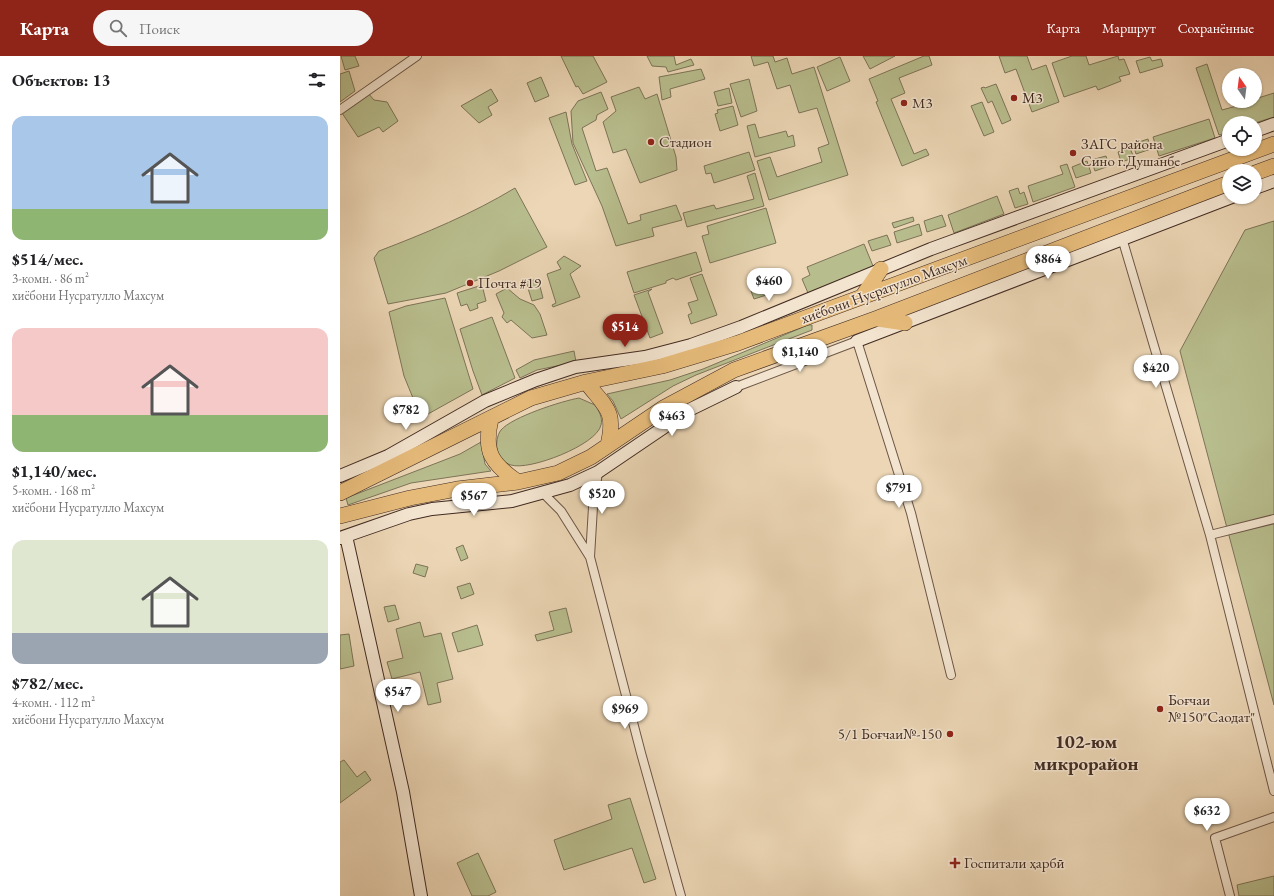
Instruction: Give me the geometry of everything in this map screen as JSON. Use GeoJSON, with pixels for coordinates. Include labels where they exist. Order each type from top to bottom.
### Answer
{"type":"FeatureCollection","features":[{"type":"Feature","properties":{"kind":"highway","name":"хиёбони Нусратулло Махсум"},"geometry":{"type":"LineString","coordinates":[[340,493],[531,398],[586,382],[662,366],[738,343],[1274,144]]}},
{"type":"Feature","properties":{"kind":"highway"},"geometry":{"type":"LineString","coordinates":[[1262,170],[1274,166]]}},
{"type":"Feature","properties":{"kind":"highway","name":"хиёбони Нусратулло Махсум"},"geometry":{"type":"LineString","coordinates":[[340,516],[417,496],[457,489],[518,482],[558,473],[591,457],[665,407],[734,370],[875,319],[1222,186]]}},
{"type":"Feature","properties":{"kind":"highway"},"geometry":{"type":"LineString","coordinates":[[862,297],[881,269]]}},
{"type":"Feature","properties":{"kind":"highway"},"geometry":{"type":"LineString","coordinates":[[875,319],[905,323]]}},
{"type":"Feature","properties":{"kind":"highway"},"geometry":{"type":"LineString","coordinates":[[586,382],[603,402],[610,414],[612,426],[608,445]]}},
{"type":"Feature","properties":{"kind":"highway"},"geometry":{"type":"LineString","coordinates":[[491,419],[488,430],[488,449],[492,458],[500,468],[518,482]]}},
{"type":"Feature","properties":{"kind":"street"},"geometry":{"type":"LineString","coordinates":[[340,110],[417,56]]}},
{"type":"Feature","properties":{"kind":"street"},"geometry":{"type":"LineString","coordinates":[[1262,128],[1274,124]]}},
{"type":"Feature","properties":{"kind":"street"},"geometry":{"type":"LineString","coordinates":[[340,476],[388,456],[485,401],[536,380],[575,367],[645,357],[692,345],[741,327],[955,240],[1222,143]]}},
{"type":"Feature","properties":{"kind":"street"},"geometry":{"type":"LineString","coordinates":[[1262,185],[1274,181]]}},
{"type":"Feature","properties":{"kind":"street"},"geometry":{"type":"LineString","coordinates":[[421,896],[403,792],[343,537],[409,514],[432,509],[512,501],[570,484],[598,472],[690,409],[736,387],[1222,201]]}},
{"type":"Feature","properties":{"kind":"street"},"geometry":{"type":"LineString","coordinates":[[1122,238],[1210,535],[1274,791]]}},
{"type":"Feature","properties":{"kind":"street"},"geometry":{"type":"LineString","coordinates":[[857,341],[911,513],[952,675]]}},
{"type":"Feature","properties":{"kind":"street"},"geometry":{"type":"LineString","coordinates":[[590,558],[593,507],[598,472]]}},
{"type":"Feature","properties":{"kind":"street"},"geometry":{"type":"LineString","coordinates":[[543,493],[561,511],[590,558],[641,753],[681,896]]}},
{"type":"Feature","properties":{"kind":"street"},"geometry":{"type":"LineString","coordinates":[[1210,535],[1274,519]]}},
{"type":"Feature","properties":{"kind":"street"},"geometry":{"type":"LineString","coordinates":[[1230,896],[1215,838],[1274,817]]}},
{"type":"Feature","properties":{"kind":"green space"},"geometry":{"type":"Polygon","coordinates":[[[341,56],[355,56],[359,66],[345,70],[341,56]]]}},
{"type":"Feature","properties":{"kind":"green space"},"geometry":{"type":"Polygon","coordinates":[[[561,56],[593,56],[607,82],[583,94],[578,86],[576,87],[561,56]]]}},
{"type":"Feature","properties":{"kind":"green space"},"geometry":{"type":"Polygon","coordinates":[[[647,56],[674,56],[676,65],[691,59],[694,65],[668,72],[666,67],[652,66],[647,56]]]}},
{"type":"Feature","properties":{"kind":"green space"},"geometry":{"type":"Polygon","coordinates":[[[751,56],[773,56],[775,62],[787,58],[792,74],[814,67],[848,175],[769,200],[757,161],[770,157],[777,177],[822,162],[818,148],[829,144],[817,108],[799,113],[790,85],[777,89],[768,62],[754,66],[751,56]]]}},
{"type":"Feature","properties":{"kind":"green space"},"geometry":{"type":"Polygon","coordinates":[[[863,56],[895,56],[870,69],[863,56]]]}},
{"type":"Feature","properties":{"kind":"green space"},"geometry":{"type":"Polygon","coordinates":[[[924,56],[929,56],[932,65],[899,78],[905,93],[891,99],[914,154],[926,149],[929,155],[902,166],[876,102],[878,101],[869,79],[924,56]]]}},
{"type":"Feature","properties":{"kind":"green space"},"geometry":{"type":"Polygon","coordinates":[[[999,56],[1027,56],[1032,70],[1046,65],[1059,102],[1032,112],[1016,69],[1005,73],[999,56]]]}},
{"type":"Feature","properties":{"kind":"green space"},"geometry":{"type":"Polygon","coordinates":[[[1072,56],[1086,56],[1089,65],[1118,56],[1119,60],[1124,59],[1130,74],[1119,77],[1121,81],[1098,90],[1096,86],[1064,97],[1052,63],[1072,56]]]}},
{"type":"Feature","properties":{"kind":"green space"},"geometry":{"type":"Polygon","coordinates":[[[840,57],[850,81],[827,91],[817,67],[840,57]]]}},
{"type":"Feature","properties":{"kind":"green space"},"geometry":{"type":"Polygon","coordinates":[[[1150,57],[1152,61],[1161,59],[1163,66],[1140,73],[1136,61],[1150,57]]]}},
{"type":"Feature","properties":{"kind":"green space"},"geometry":{"type":"Polygon","coordinates":[[[1207,64],[1222,110],[1229,108],[1262,108],[1262,97],[1274,93],[1274,117],[1262,121],[1262,116],[1222,116],[1222,134],[1219,135],[1196,68],[1207,64]]]}},
{"type":"Feature","properties":{"kind":"green space"},"geometry":{"type":"Polygon","coordinates":[[[701,69],[705,79],[670,89],[671,97],[662,100],[659,77],[701,69]]]}},
{"type":"Feature","properties":{"kind":"green space"},"geometry":{"type":"Polygon","coordinates":[[[349,71],[355,91],[340,102],[340,74],[349,71]]]}},
{"type":"Feature","properties":{"kind":"green space"},"geometry":{"type":"Polygon","coordinates":[[[541,77],[549,96],[535,102],[527,83],[541,77]]]}},
{"type":"Feature","properties":{"kind":"green space"},"geometry":{"type":"Polygon","coordinates":[[[749,79],[757,111],[741,117],[730,84],[749,79]]]}},
{"type":"Feature","properties":{"kind":"green space"},"geometry":{"type":"Polygon","coordinates":[[[996,84],[1011,120],[1002,124],[992,101],[988,103],[981,88],[996,84]]]}},
{"type":"Feature","properties":{"kind":"green space"},"geometry":{"type":"Polygon","coordinates":[[[639,87],[645,99],[657,94],[676,157],[677,170],[640,183],[626,149],[613,153],[603,122],[616,111],[611,97],[639,87]]]}},
{"type":"Feature","properties":{"kind":"green space"},"geometry":{"type":"Polygon","coordinates":[[[729,88],[732,103],[718,106],[714,92],[729,88]]]}},
{"type":"Feature","properties":{"kind":"green space"},"geometry":{"type":"Polygon","coordinates":[[[491,89],[498,101],[488,107],[492,115],[479,123],[461,106],[491,89]]]}},
{"type":"Feature","properties":{"kind":"green space"},"geometry":{"type":"Polygon","coordinates":[[[601,92],[608,109],[597,115],[596,120],[582,128],[596,171],[607,168],[628,224],[641,220],[640,215],[676,205],[682,220],[652,228],[654,236],[616,246],[602,206],[573,143],[571,111],[578,101],[601,92]]]}},
{"type":"Feature","properties":{"kind":"green space"},"geometry":{"type":"Polygon","coordinates":[[[368,93],[374,100],[387,102],[398,121],[383,132],[379,127],[358,137],[342,113],[368,93]]]}},
{"type":"Feature","properties":{"kind":"green space"},"geometry":{"type":"Polygon","coordinates":[[[982,102],[994,132],[984,136],[971,106],[982,102]]]}},
{"type":"Feature","properties":{"kind":"green space"},"geometry":{"type":"Polygon","coordinates":[[[733,106],[738,125],[720,131],[715,114],[718,113],[717,110],[733,106]]]}},
{"type":"Feature","properties":{"kind":"green space"},"geometry":{"type":"Polygon","coordinates":[[[566,112],[572,144],[587,181],[575,185],[549,118],[566,112]]]}},
{"type":"Feature","properties":{"kind":"green space"},"geometry":{"type":"Polygon","coordinates":[[[1209,119],[1215,138],[1159,156],[1153,137],[1209,119]]]}},
{"type":"Feature","properties":{"kind":"green space"},"geometry":{"type":"Polygon","coordinates":[[[755,124],[759,138],[786,131],[788,137],[793,135],[795,146],[755,157],[747,126],[755,124]]]}},
{"type":"Feature","properties":{"kind":"green space"},"geometry":{"type":"Polygon","coordinates":[[[1148,139],[1151,149],[1136,154],[1133,144],[1148,139]]]}},
{"type":"Feature","properties":{"kind":"green space"},"geometry":{"type":"Polygon","coordinates":[[[1130,148],[1134,158],[1121,162],[1118,152],[1130,148]]]}},
{"type":"Feature","properties":{"kind":"green space"},"geometry":{"type":"Polygon","coordinates":[[[749,152],[755,170],[714,183],[711,173],[706,174],[704,166],[749,152]]]}},
{"type":"Feature","properties":{"kind":"green space"},"geometry":{"type":"Polygon","coordinates":[[[1106,156],[1109,166],[1095,171],[1091,160],[1106,156]]]}},
{"type":"Feature","properties":{"kind":"green space"},"geometry":{"type":"Polygon","coordinates":[[[1087,161],[1091,173],[1076,178],[1072,167],[1087,161]]]}},
{"type":"Feature","properties":{"kind":"green space"},"geometry":{"type":"Polygon","coordinates":[[[1067,164],[1075,187],[1033,202],[1028,186],[1063,174],[1060,166],[1067,164]]]}},
{"type":"Feature","properties":{"kind":"green space"},"geometry":{"type":"Polygon","coordinates":[[[755,173],[764,206],[687,227],[683,213],[714,205],[716,209],[754,199],[747,176],[755,173]]]}},
{"type":"Feature","properties":{"kind":"green space"},"geometry":{"type":"Polygon","coordinates":[[[515,188],[547,247],[499,271],[446,293],[388,304],[374,258],[379,251],[448,222],[515,188]]]}},
{"type":"Feature","properties":{"kind":"green space"},"geometry":{"type":"Polygon","coordinates":[[[1018,188],[1020,194],[1024,192],[1028,204],[1015,208],[1009,191],[1018,188]]]}},
{"type":"Feature","properties":{"kind":"green space"},"geometry":{"type":"Polygon","coordinates":[[[997,196],[1004,214],[954,233],[948,215],[997,196]]]}},
{"type":"Feature","properties":{"kind":"green space"},"geometry":{"type":"Polygon","coordinates":[[[766,208],[776,243],[710,263],[702,236],[709,234],[707,226],[766,208]]]}},
{"type":"Feature","properties":{"kind":"green space"},"geometry":{"type":"Polygon","coordinates":[[[942,215],[946,226],[927,232],[924,221],[942,215]]]}},
{"type":"Feature","properties":{"kind":"green space"},"geometry":{"type":"Polygon","coordinates":[[[913,217],[914,221],[894,228],[892,223],[913,217]]]}},
{"type":"Feature","properties":{"kind":"green space"},"geometry":{"type":"Polygon","coordinates":[[[1274,221],[1274,705],[1180,351],[1245,230],[1274,221]]]}},
{"type":"Feature","properties":{"kind":"green space"},"geometry":{"type":"Polygon","coordinates":[[[919,224],[922,235],[897,243],[894,232],[919,224]]]}},
{"type":"Feature","properties":{"kind":"green space"},"geometry":{"type":"Polygon","coordinates":[[[887,235],[891,245],[872,251],[868,241],[887,235]]]}},
{"type":"Feature","properties":{"kind":"green space"},"geometry":{"type":"Polygon","coordinates":[[[864,244],[873,266],[808,293],[802,279],[810,275],[807,267],[864,244]]]}},
{"type":"Feature","properties":{"kind":"green space"},"geometry":{"type":"Polygon","coordinates":[[[696,252],[702,271],[676,280],[673,278],[666,281],[666,283],[634,293],[627,272],[696,252]]]}},
{"type":"Feature","properties":{"kind":"green space"},"geometry":{"type":"Polygon","coordinates":[[[564,256],[581,266],[570,274],[580,297],[553,307],[552,305],[556,303],[547,274],[561,269],[557,262],[564,256]]]}},
{"type":"Feature","properties":{"kind":"green space"},"geometry":{"type":"Polygon","coordinates":[[[775,270],[782,290],[754,299],[751,291],[763,287],[759,276],[775,270]]]}},
{"type":"Feature","properties":{"kind":"green space"},"geometry":{"type":"Polygon","coordinates":[[[702,274],[717,315],[691,324],[688,315],[692,313],[688,303],[698,300],[690,278],[702,274]]]}},
{"type":"Feature","properties":{"kind":"green space"},"geometry":{"type":"Polygon","coordinates":[[[538,279],[543,298],[532,301],[526,282],[538,279]]]}},
{"type":"Feature","properties":{"kind":"green space"},"geometry":{"type":"Polygon","coordinates":[[[482,285],[486,301],[477,304],[478,308],[470,311],[467,304],[461,306],[457,293],[482,285]]]}},
{"type":"Feature","properties":{"kind":"green space"},"geometry":{"type":"Polygon","coordinates":[[[507,288],[520,299],[534,305],[540,314],[547,335],[532,338],[511,320],[507,323],[502,317],[504,313],[496,294],[507,288]]]}},
{"type":"Feature","properties":{"kind":"green space"},"geometry":{"type":"Polygon","coordinates":[[[652,289],[648,292],[663,333],[650,338],[634,295],[652,289]]]}},
{"type":"Feature","properties":{"kind":"green space"},"geometry":{"type":"Polygon","coordinates":[[[445,298],[473,389],[428,414],[415,403],[404,376],[389,312],[406,306],[445,298]]]}},
{"type":"Feature","properties":{"kind":"green space"},"geometry":{"type":"Polygon","coordinates":[[[492,317],[515,378],[482,395],[460,329],[492,317]]]}},
{"type":"Feature","properties":{"kind":"green space"},"geometry":{"type":"Polygon","coordinates":[[[808,325],[812,325],[812,330],[696,375],[673,386],[621,419],[613,401],[607,394],[670,380],[703,369],[808,325]]]}},
{"type":"Feature","properties":{"kind":"green space"},"geometry":{"type":"Polygon","coordinates":[[[574,351],[576,362],[537,370],[520,378],[516,370],[534,360],[574,351]]]}},
{"type":"Feature","properties":{"kind":"green space"},"geometry":{"type":"Polygon","coordinates":[[[579,398],[595,405],[601,417],[601,425],[597,433],[588,441],[561,455],[532,464],[520,466],[511,465],[506,463],[500,457],[497,450],[497,440],[501,430],[507,425],[538,410],[561,402],[579,398]]]}},
{"type":"Feature","properties":{"kind":"green space"},"geometry":{"type":"Polygon","coordinates":[[[481,442],[485,464],[491,471],[411,483],[348,505],[346,498],[460,454],[481,442]]]}},
{"type":"Feature","properties":{"kind":"green space"},"geometry":{"type":"Polygon","coordinates":[[[463,545],[468,558],[461,561],[456,548],[463,545]]]}},
{"type":"Feature","properties":{"kind":"green space"},"geometry":{"type":"Polygon","coordinates":[[[416,564],[428,567],[425,577],[413,573],[416,564]]]}},
{"type":"Feature","properties":{"kind":"green space"},"geometry":{"type":"Polygon","coordinates":[[[470,583],[474,594],[461,599],[457,587],[470,583]]]}},
{"type":"Feature","properties":{"kind":"green space"},"geometry":{"type":"Polygon","coordinates":[[[395,605],[399,619],[388,622],[384,607],[395,605]]]}},
{"type":"Feature","properties":{"kind":"green space"},"geometry":{"type":"Polygon","coordinates":[[[566,608],[572,632],[537,641],[535,635],[554,630],[549,612],[566,608]]]}},
{"type":"Feature","properties":{"kind":"green space"},"geometry":{"type":"Polygon","coordinates":[[[420,622],[424,637],[441,633],[453,679],[437,683],[441,702],[428,705],[420,672],[392,679],[387,662],[403,658],[396,629],[420,622]]]}},
{"type":"Feature","properties":{"kind":"green space"},"geometry":{"type":"Polygon","coordinates":[[[477,625],[483,645],[458,652],[452,633],[477,625]]]}},
{"type":"Feature","properties":{"kind":"green space"},"geometry":{"type":"Polygon","coordinates":[[[349,634],[354,666],[340,669],[340,635],[349,634]]]}},
{"type":"Feature","properties":{"kind":"green space"},"geometry":{"type":"Polygon","coordinates":[[[344,760],[357,777],[365,771],[371,780],[340,803],[340,762],[344,760]]]}},
{"type":"Feature","properties":{"kind":"green space"},"geometry":{"type":"Polygon","coordinates":[[[630,798],[656,879],[644,883],[632,848],[564,870],[554,840],[612,819],[608,805],[630,798]]]}},
{"type":"Feature","properties":{"kind":"green space"},"geometry":{"type":"Polygon","coordinates":[[[478,853],[496,892],[488,896],[472,896],[457,863],[478,853]]]}},
{"type":"Feature","properties":{"kind":"green space"},"geometry":{"type":"Polygon","coordinates":[[[1274,876],[1274,896],[1239,896],[1237,885],[1274,876]]]}},
{"type":"Feature","properties":{"kind":"place","name":"М3"},"geometry":{"type":"Point","coordinates":[1014,98]}},
{"type":"Feature","properties":{"kind":"place","name":"M3"},"geometry":{"type":"Point","coordinates":[904,103]}},
{"type":"Feature","properties":{"kind":"place","name":"Стадион"},"geometry":{"type":"Point","coordinates":[651,142]}},
{"type":"Feature","properties":{"kind":"place","name":"ЗАГС района Сино г.Душанбе"},"geometry":{"type":"Point","coordinates":[1073,153]}},
{"type":"Feature","properties":{"kind":"place","name":"Почта #19"},"geometry":{"type":"Point","coordinates":[470,283]}},
{"type":"Feature","properties":{"kind":"place","name":"Боғчаи №150\"Саодат\""},"geometry":{"type":"Point","coordinates":[1160,709]}},
{"type":"Feature","properties":{"kind":"place","name":"5/1 Боғчаи№-150"},"geometry":{"type":"Point","coordinates":[950,734]}},
{"type":"Feature","properties":{"kind":"place","name":"Госпитали ҳарбӣ"},"geometry":{"type":"Point","coordinates":[955,863]}},
{"type":"Feature","properties":{"kind":"district","name":"102-юм микрорайон"},"geometry":{"type":"Point","coordinates":[1086,752]}}]}
